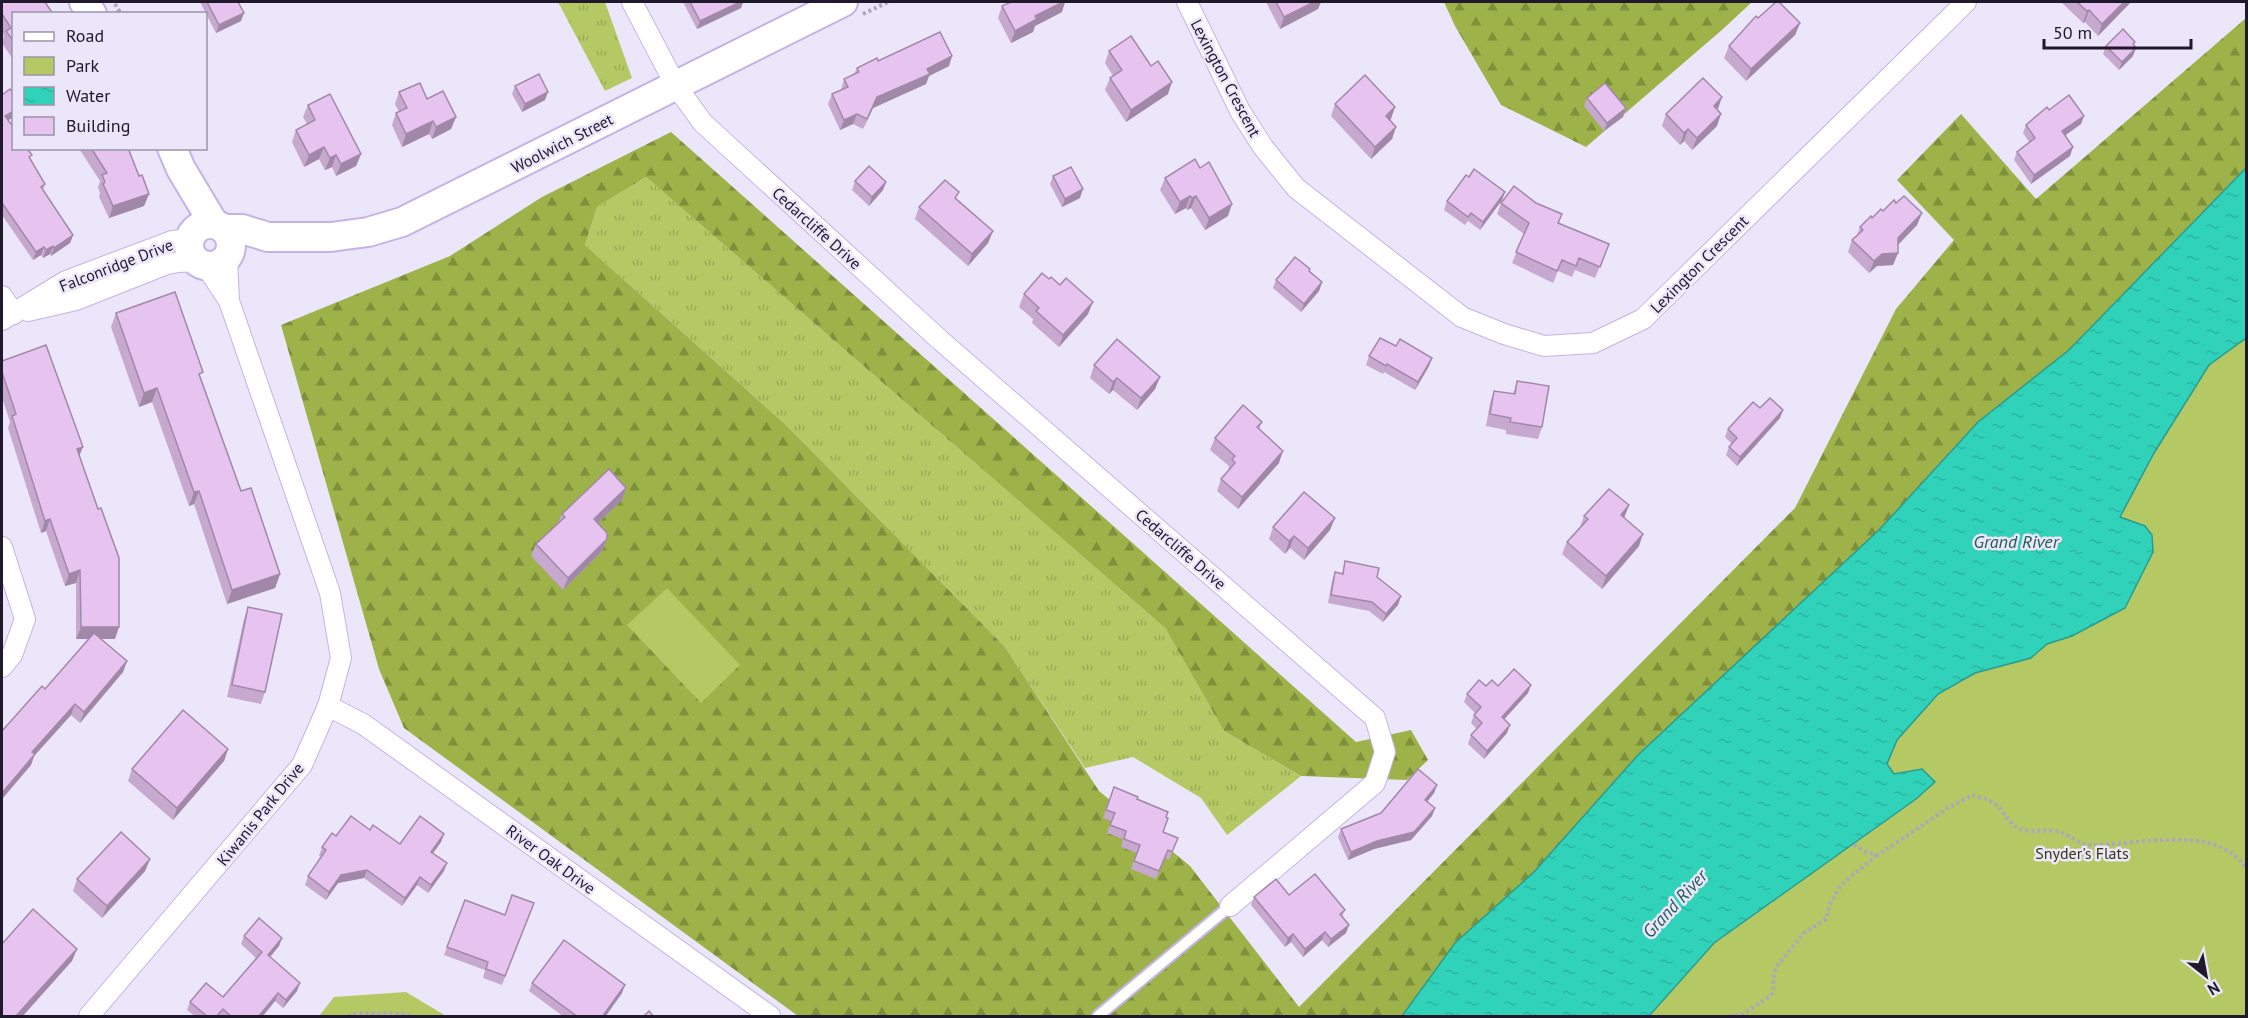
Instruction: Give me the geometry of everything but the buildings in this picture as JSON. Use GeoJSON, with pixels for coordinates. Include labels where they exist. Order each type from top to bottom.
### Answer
{"type":"FeatureCollection","features":[{"type":"Feature","properties":{"kind":"street","name":"Cedarcliffe Drive"},"geometry":{"type":"LineString","coordinates":[[632,2],[676,86],[703,123],[940,340],[1375,718],[1385,752],[1375,783],[1230,906]]}},
{"type":"Feature","properties":{"kind":"street","name":"Woolwich Street"},"geometry":{"type":"LineString","coordinates":[[210,245],[246,247],[268,237],[331,237],[368,232],[402,222],[843,2]]}},
{"type":"Feature","properties":{"kind":"street","name":"Lexington Crescent"},"geometry":{"type":"LineString","coordinates":[[1187,2],[1240,111],[1263,147],[1296,188],[1462,317],[1504,334],[1544,346],[1593,342],[1643,319],[1966,2]]}},
{"type":"Feature","properties":{"kind":"street"},"geometry":{"type":"LineString","coordinates":[[176,159],[184,203],[210,245]]}},
{"type":"Feature","properties":{"kind":"street","name":"Falconridge Drive"},"geometry":{"type":"LineString","coordinates":[[8,317],[66,281],[172,241],[210,245]]}},
{"type":"Feature","properties":{"kind":"street","name":"Kiwanis Park Drive"},"geometry":{"type":"LineString","coordinates":[[89,1017],[302,765],[328,706],[341,658],[330,592],[210,245]]}},
{"type":"Feature","properties":{"kind":"street"},"geometry":{"type":"LineString","coordinates":[[2,296],[8,317]]}},
{"type":"Feature","properties":{"kind":"street"},"geometry":{"type":"LineString","coordinates":[[2,547],[25,619],[12,655],[2,667]]}},
{"type":"Feature","properties":{"kind":"street","name":"River Oak Drive"},"geometry":{"type":"LineString","coordinates":[[328,706],[363,724],[770,1017]]}},
{"type":"Feature","properties":{"kind":"lane","name":"Cedarcliffe Drive"},"geometry":{"type":"LineString","coordinates":[[1098,1017],[1230,906]]}},
{"type":"Feature","properties":{"kind":"path"},"geometry":{"type":"LineString","coordinates":[[1729,1017],[1743,1014],[1770,996],[1773,992],[1777,966],[1804,932],[1826,919],[1830,904],[1841,885],[1878,855],[1948,808],[1972,795],[1992,801],[2001,809],[2012,826],[2027,831],[2059,831],[2086,845],[2188,839],[2226,848],[2241,859],[2247,868]]}},
{"type":"Feature","properties":{"kind":"path"},"geometry":{"type":"LineString","coordinates":[[1854,845],[1878,855]]}},
{"type":"Feature","properties":{"kind":"path"},"geometry":{"type":"LineString","coordinates":[[348,1017],[358,1012],[404,1014],[411,1017]]}},
{"type":"Feature","properties":{"kind":"green space"},"geometry":{"type":"Polygon","coordinates":[[[558,2],[605,2],[632,78],[605,91],[558,2]]]}},
{"type":"Feature","properties":{"kind":"green space"},"geometry":{"type":"Polygon","coordinates":[[[1444,2],[1752,2],[1586,147],[1501,105],[1455,26],[1444,2]]]}},
{"type":"Feature","properties":{"kind":"green space"},"geometry":{"type":"Polygon","coordinates":[[[2246,18],[2246,168],[2069,350],[1978,422],[1880,529],[1534,872],[1455,943],[1402,1016],[798,1016],[404,728],[379,669],[281,325],[450,256],[542,197],[671,132],[1356,742],[1411,730],[1428,760],[1407,780],[1301,776],[1224,731],[1165,628],[646,177],[597,207],[585,245],[786,425],[1005,647],[1099,791],[1190,866],[1299,1007],[1795,508],[1896,309],[1954,240],[1897,180],[1961,114],[2036,199],[2246,18]]]}},
{"type":"Feature","properties":{"kind":"green space"},"geometry":{"type":"Polygon","coordinates":[[[646,177],[1165,628],[1224,731],[1301,776],[1227,835],[1201,798],[1133,757],[1085,768],[1005,647],[786,425],[585,245],[597,207],[646,177]]]}},
{"type":"Feature","properties":{"kind":"green space","name":"Snyder's Flats"},"geometry":{"type":"Polygon","coordinates":[[[2246,338],[2246,1016],[1649,1016],[1714,943],[1916,799],[1935,782],[1922,769],[1894,774],[1887,764],[1897,740],[1938,694],[1975,673],[2031,658],[2047,644],[2072,636],[2120,517],[2154,453],[2209,365],[2246,338]]]}},
{"type":"Feature","properties":{"kind":"green space"},"geometry":{"type":"Polygon","coordinates":[[[667,588],[740,665],[701,703],[627,625],[667,588]]]}},
{"type":"Feature","properties":{"kind":"green space"},"geometry":{"type":"Polygon","coordinates":[[[406,992],[446,1016],[319,1016],[334,997],[406,992]]]}},
{"type":"Feature","properties":{"kind":"water","name":"Grand River"},"geometry":{"type":"Polygon","coordinates":[[[2246,168],[2246,338],[2209,365],[2154,453],[2120,517],[2145,526],[2152,535],[2153,552],[2125,608],[2072,636],[2047,644],[2031,658],[1975,673],[1938,694],[1897,740],[1887,764],[1894,774],[1922,769],[1935,782],[1916,799],[1714,943],[1649,1016],[1402,1016],[1455,943],[1534,872],[1638,755],[1880,529],[1978,422],[2069,350],[2246,168]]]}}]}
